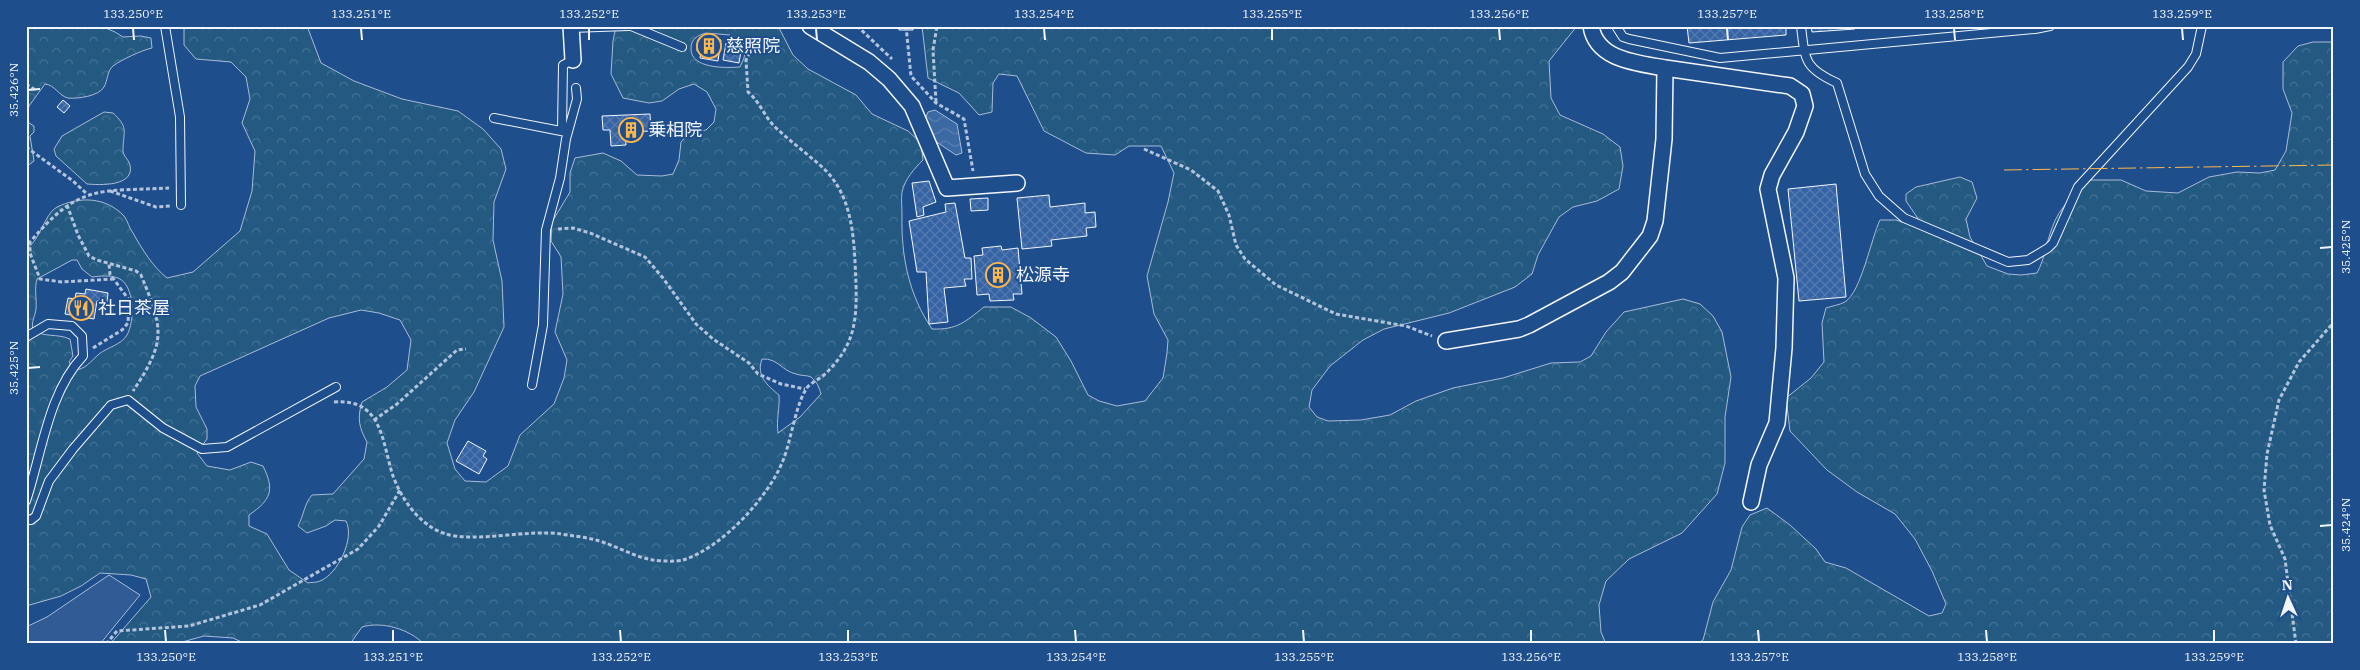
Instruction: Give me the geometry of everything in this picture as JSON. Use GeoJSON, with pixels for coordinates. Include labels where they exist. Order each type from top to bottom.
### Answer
{"type":"FeatureCollection","features":[{"type":"Feature","properties":{"kind":"street"},"geometry":{"type":"LineString","coordinates":[[810,26],[869,62],[895,86],[912,106],[947,188],[1016,183]]}},
{"type":"Feature","properties":{"kind":"street"},"geometry":{"type":"LineString","coordinates":[[1591,26],[1594,39],[1604,51],[1613,56],[1664,68],[1790,86],[1799,90],[1804,100],[1803,115],[1796,132],[1769,182],[1771,205],[1786,278],[1784,348],[1777,422],[1759,466],[1751,502]]}},
{"type":"Feature","properties":{"kind":"street"},"geometry":{"type":"LineString","coordinates":[[571,27],[573,60]]}},
{"type":"Feature","properties":{"kind":"street"},"geometry":{"type":"LineString","coordinates":[[1446,341],[1519,329],[1529,325],[1609,282],[1622,272],[1638,254],[1650,236],[1655,221],[1664,139],[1664,68]]}},
{"type":"Feature","properties":{"kind":"lane"},"geometry":{"type":"LineString","coordinates":[[165,26],[180,117],[181,205]]}},
{"type":"Feature","properties":{"kind":"lane"},"geometry":{"type":"LineString","coordinates":[[571,27],[630,26],[682,47]]}},
{"type":"Feature","properties":{"kind":"lane"},"geometry":{"type":"LineString","coordinates":[[1616,26],[1623,37],[1629,39],[1720,58],[2050,26]]}},
{"type":"Feature","properties":{"kind":"lane"},"geometry":{"type":"LineString","coordinates":[[1801,26],[1804,51],[1812,69],[1837,83],[1865,174],[1879,196],[1904,218],[2008,262],[2036,257],[2052,243],[2078,187],[2188,68],[2196,54],[2202,26]]}},
{"type":"Feature","properties":{"kind":"lane"},"geometry":{"type":"LineString","coordinates":[[532,385],[543,325],[546,230],[560,178],[565,131],[562,64],[573,60]]}},
{"type":"Feature","properties":{"kind":"lane"},"geometry":{"type":"LineString","coordinates":[[565,131],[577,99],[576,88]]}},
{"type":"Feature","properties":{"kind":"lane"},"geometry":{"type":"LineString","coordinates":[[494,118],[565,131]]}},
{"type":"Feature","properties":{"kind":"lane"},"geometry":{"type":"LineString","coordinates":[[26,337],[48,324],[72,326],[82,336],[83,356],[72,367],[57,400],[26,501]]}},
{"type":"Feature","properties":{"kind":"lane"},"geometry":{"type":"LineString","coordinates":[[26,519],[31,520],[36,516],[49,481],[72,449],[111,405],[128,400],[163,428],[202,449],[228,447],[336,387]]}},
{"type":"Feature","properties":{"kind":"path"},"geometry":{"type":"LineString","coordinates":[[857,26],[897,64]]}},
{"type":"Feature","properties":{"kind":"path"},"geometry":{"type":"LineString","coordinates":[[906,26],[911,76]]}},
{"type":"Feature","properties":{"kind":"path"},"geometry":{"type":"LineString","coordinates":[[936,103],[933,50],[937,26]]}},
{"type":"Feature","properties":{"kind":"path"},"geometry":{"type":"LineString","coordinates":[[327,403],[340,402],[362,407],[374,420],[380,427],[393,475],[406,503],[422,520],[444,534],[461,536],[558,533],[595,540],[653,560],[682,560],[706,548],[723,536],[753,507],[768,489],[783,460],[805,389],[824,375],[851,341],[856,294],[852,219],[839,190],[823,168],[764,116],[755,98],[748,92],[746,60],[750,50]]}},
{"type":"Feature","properties":{"kind":"path"},"geometry":{"type":"LineString","coordinates":[[904,70],[936,103],[964,119],[975,187]]}},
{"type":"Feature","properties":{"kind":"path"},"geometry":{"type":"LineString","coordinates":[[26,84],[37,91]]}},
{"type":"Feature","properties":{"kind":"path"},"geometry":{"type":"LineString","coordinates":[[26,147],[73,181],[87,194]]}},
{"type":"Feature","properties":{"kind":"path"},"geometry":{"type":"LineString","coordinates":[[1144,149],[1191,170],[1218,192],[1228,215],[1236,245],[1245,259],[1276,285],[1336,314],[1406,326],[1446,341]]}},
{"type":"Feature","properties":{"kind":"path"},"geometry":{"type":"LineString","coordinates":[[114,279],[62,282],[40,279],[34,268],[27,246],[43,227],[67,204],[87,194],[107,190],[181,188]]}},
{"type":"Feature","properties":{"kind":"path"},"geometry":{"type":"LineString","coordinates":[[107,190],[156,207],[181,205]]}},
{"type":"Feature","properties":{"kind":"path"},"geometry":{"type":"LineString","coordinates":[[67,204],[86,253],[96,260],[136,271],[141,275],[157,315],[158,348],[128,400]]}},
{"type":"Feature","properties":{"kind":"path"},"geometry":{"type":"LineString","coordinates":[[546,230],[573,228],[590,233],[645,257],[663,278],[696,324],[713,339],[749,363],[758,374],[780,384],[805,389]]}},
{"type":"Feature","properties":{"kind":"path"},"geometry":{"type":"LineString","coordinates":[[83,356],[122,330],[128,323],[129,300],[110,274],[109,264]]}},
{"type":"Feature","properties":{"kind":"path"},"geometry":{"type":"LineString","coordinates":[[2296,644],[2285,559],[2270,525],[2264,490],[2267,454],[2279,400],[2299,362],[2334,322]]}},
{"type":"Feature","properties":{"kind":"path"},"geometry":{"type":"LineString","coordinates":[[374,420],[404,398],[457,350],[466,349]]}},
{"type":"Feature","properties":{"kind":"path"},"geometry":{"type":"LineString","coordinates":[[106,644],[117,631],[189,626],[260,605],[358,549],[379,526],[400,490]]}},
{"type":"Feature","properties":{"kind":"green space"},"geometry":{"type":"Polygon","coordinates":[[[26,26],[101,26],[123,37],[141,36],[151,38],[152,48],[113,66],[104,87],[93,95],[68,98],[52,86],[45,84],[29,106],[26,116],[26,26]]]}},
{"type":"Feature","properties":{"kind":"green space"},"geometry":{"type":"Polygon","coordinates":[[[184,26],[307,26],[321,63],[354,81],[402,99],[458,111],[483,129],[501,149],[506,169],[494,202],[493,240],[502,281],[504,327],[474,392],[455,420],[447,443],[455,469],[465,481],[486,482],[508,466],[520,435],[554,404],[564,378],[567,360],[555,332],[563,294],[561,257],[551,241],[552,222],[570,192],[570,173],[575,158],[603,153],[621,161],[637,175],[662,176],[673,174],[679,160],[681,142],[689,133],[706,130],[714,122],[716,109],[707,92],[694,84],[679,89],[662,101],[649,103],[623,98],[611,74],[616,26],[778,26],[793,55],[808,69],[856,95],[872,114],[908,131],[921,143],[923,160],[903,187],[902,231],[905,261],[912,289],[917,303],[932,329],[948,328],[960,324],[984,307],[1011,307],[1031,318],[1056,337],[1071,361],[1088,395],[1099,401],[1117,406],[1145,401],[1163,378],[1168,340],[1154,314],[1147,276],[1168,202],[1174,173],[1161,146],[1129,146],[1115,155],[1086,153],[1044,131],[1017,76],[999,74],[993,83],[992,112],[979,115],[959,93],[928,78],[922,26],[1577,26],[1549,61],[1551,98],[1560,115],[1603,134],[1620,147],[1623,166],[1619,189],[1597,201],[1573,207],[1559,217],[1538,255],[1532,274],[1515,287],[1449,313],[1384,329],[1363,340],[1330,366],[1312,390],[1309,407],[1317,417],[1328,421],[1361,420],[1390,415],[1416,401],[1453,388],[1503,378],[1551,363],[1580,362],[1591,356],[1606,332],[1624,312],[1683,299],[1700,304],[1713,316],[1722,332],[1731,377],[1725,417],[1725,463],[1717,494],[1682,533],[1629,559],[1606,581],[1599,605],[1601,632],[1606,644],[424,644],[403,630],[370,625],[362,627],[350,644],[246,644],[233,638],[204,636],[175,644],[110,644],[151,597],[146,579],[131,575],[100,573],[81,586],[61,596],[26,606],[26,249],[35,240],[53,210],[66,203],[84,200],[92,200],[109,205],[124,216],[148,257],[167,278],[193,272],[240,231],[252,191],[255,151],[242,123],[250,99],[246,77],[231,62],[196,59],[184,45],[184,26]],[[706,33],[698,36],[691,45],[692,55],[696,60],[710,66],[740,67],[746,45],[730,35],[706,33]],[[72,260],[37,279],[33,330],[42,334],[70,339],[73,356],[69,362],[74,370],[85,367],[99,354],[121,341],[127,335],[130,329],[132,304],[128,288],[118,278],[108,276],[92,277],[82,269],[77,260],[72,260]],[[361,310],[329,318],[200,376],[195,386],[196,407],[207,429],[207,439],[197,453],[207,466],[230,470],[251,462],[263,466],[269,482],[269,494],[262,504],[249,515],[249,526],[267,534],[289,570],[308,583],[320,581],[333,571],[343,555],[348,537],[346,521],[335,520],[326,526],[307,533],[298,526],[309,498],[312,495],[333,494],[364,459],[367,442],[360,423],[362,402],[387,387],[407,370],[411,340],[400,320],[379,313],[361,310]],[[762,359],[760,370],[764,380],[779,395],[778,433],[800,417],[821,394],[818,385],[811,377],[791,372],[772,360],[762,359]]]}},
{"type":"Feature","properties":{"kind":"green space"},"geometry":{"type":"Polygon","coordinates":[[[2313,42],[2334,42],[2334,644],[1697,644],[1703,640],[1713,602],[1731,570],[1742,527],[1750,515],[1767,508],[1790,525],[1816,549],[1825,562],[1846,568],[1929,616],[1942,613],[1946,604],[1932,571],[1915,539],[1895,514],[1857,492],[1827,470],[1790,431],[1786,398],[1811,378],[1824,362],[1822,323],[1826,308],[1845,302],[1856,288],[1880,220],[1896,220],[1917,227],[1919,220],[1906,201],[1906,194],[1916,187],[1960,177],[1972,182],[1977,198],[1966,219],[1970,237],[1987,266],[2008,274],[2037,273],[2055,220],[2068,201],[2090,180],[2121,180],[2146,191],[2178,193],[2209,177],[2237,172],[2260,173],[2275,170],[2286,151],[2292,113],[2283,89],[2283,62],[2298,46],[2313,42]]]}},
{"type":"Feature","properties":{"kind":"green space"},"geometry":{"type":"Polygon","coordinates":[[[104,112],[113,113],[123,125],[123,151],[130,165],[130,172],[122,181],[115,183],[87,184],[56,156],[54,149],[62,136],[104,112]]]}},
{"type":"Feature","properties":{"kind":"green space"},"geometry":{"type":"Polygon","coordinates":[[[26,116],[29,123],[34,126],[34,132],[30,136],[34,161],[26,167],[26,116]]]}},
{"type":"Feature","properties":{"kind":"shaded area"},"geometry":{"type":"Polygon","coordinates":[[[109,575],[140,595],[100,644],[26,644],[26,627],[47,617],[109,575]]]}},
{"type":"Feature","properties":{"kind":"water"},"geometry":{"type":"Polygon","coordinates":[[[935,110],[957,124],[962,153],[956,155],[935,141],[925,119],[928,112],[935,110]]]}},
{"type":"Feature","properties":{"kind":"building"},"geometry":{"type":"Polygon","coordinates":[[[899,26],[913,26],[913,30],[899,30],[899,26]]]}},
{"type":"Feature","properties":{"kind":"building"},"geometry":{"type":"Polygon","coordinates":[[[1687,26],[1786,26],[1786,35],[1689,43],[1687,26]]]}},
{"type":"Feature","properties":{"kind":"building"},"geometry":{"type":"Polygon","coordinates":[[[1811,26],[1854,26],[1855,29],[1812,32],[1811,26]]]}},
{"type":"Feature","properties":{"kind":"building","name":"慈照院"},"geometry":{"type":"Polygon","coordinates":[[[703,37],[721,40],[718,61],[700,58],[701,51],[697,51],[698,40],[702,41],[703,37]]]}},
{"type":"Feature","properties":{"kind":"building"},"geometry":{"type":"Polygon","coordinates":[[[726,43],[742,45],[739,63],[723,60],[726,43]]]}},
{"type":"Feature","properties":{"kind":"building"},"geometry":{"type":"Polygon","coordinates":[[[63,100],[70,106],[64,113],[57,107],[63,100]]]}},
{"type":"Feature","properties":{"kind":"building","name":"乗相院"},"geometry":{"type":"Polygon","coordinates":[[[650,114],[651,131],[625,132],[626,145],[611,146],[610,130],[603,130],[602,116],[650,114]]]}},
{"type":"Feature","properties":{"kind":"building"},"geometry":{"type":"Polygon","coordinates":[[[929,181],[936,202],[923,207],[924,215],[917,217],[912,183],[929,181]]]}},
{"type":"Feature","properties":{"kind":"building"},"geometry":{"type":"Polygon","coordinates":[[[1836,184],[1846,297],[1799,301],[1788,189],[1836,184]]]}},
{"type":"Feature","properties":{"kind":"building"},"geometry":{"type":"Polygon","coordinates":[[[1049,195],[1050,207],[1085,203],[1085,213],[1095,212],[1096,227],[1086,228],[1087,236],[1051,240],[1052,246],[1022,249],[1017,198],[1049,195]]]}},
{"type":"Feature","properties":{"kind":"building"},"geometry":{"type":"Polygon","coordinates":[[[988,198],[988,210],[971,211],[970,199],[988,198]]]}},
{"type":"Feature","properties":{"kind":"building"},"geometry":{"type":"Polygon","coordinates":[[[955,203],[965,258],[971,258],[972,279],[964,279],[966,286],[944,288],[948,322],[929,324],[926,272],[917,272],[909,221],[946,212],[945,204],[955,203]]]}},
{"type":"Feature","properties":{"kind":"building","name":"松源寺"},"geometry":{"type":"Polygon","coordinates":[[[1001,246],[1002,250],[1018,248],[1022,294],[1013,294],[1014,300],[990,301],[989,294],[977,295],[974,256],[983,255],[982,248],[1001,246]]]}},
{"type":"Feature","properties":{"kind":"building","name":"社日茶屋"},"geometry":{"type":"Polygon","coordinates":[[[86,289],[108,293],[107,302],[97,301],[94,319],[65,314],[68,298],[75,299],[76,293],[85,294],[86,289]]]}},
{"type":"Feature","properties":{"kind":"building"},"geometry":{"type":"Polygon","coordinates":[[[468,441],[486,451],[483,456],[487,459],[479,474],[456,461],[468,441]]]}},
{"type":"Feature","properties":{"kind":"power"},"geometry":{"type":"LineString","coordinates":[[2004,170],[2334,165]]}},
{"type":"Feature","properties":{"kind":"place","name":"慈照院"},"geometry":{"type":"Point","coordinates":[709,46]}},
{"type":"Feature","properties":{"kind":"place","name":"乗相院"},"geometry":{"type":"Point","coordinates":[631,130]}},
{"type":"Feature","properties":{"kind":"place","name":"松源寺"},"geometry":{"type":"Point","coordinates":[998,275]}},
{"type":"Feature","properties":{"kind":"place","name":"社日茶屋"},"geometry":{"type":"Point","coordinates":[81,308]}}]}
